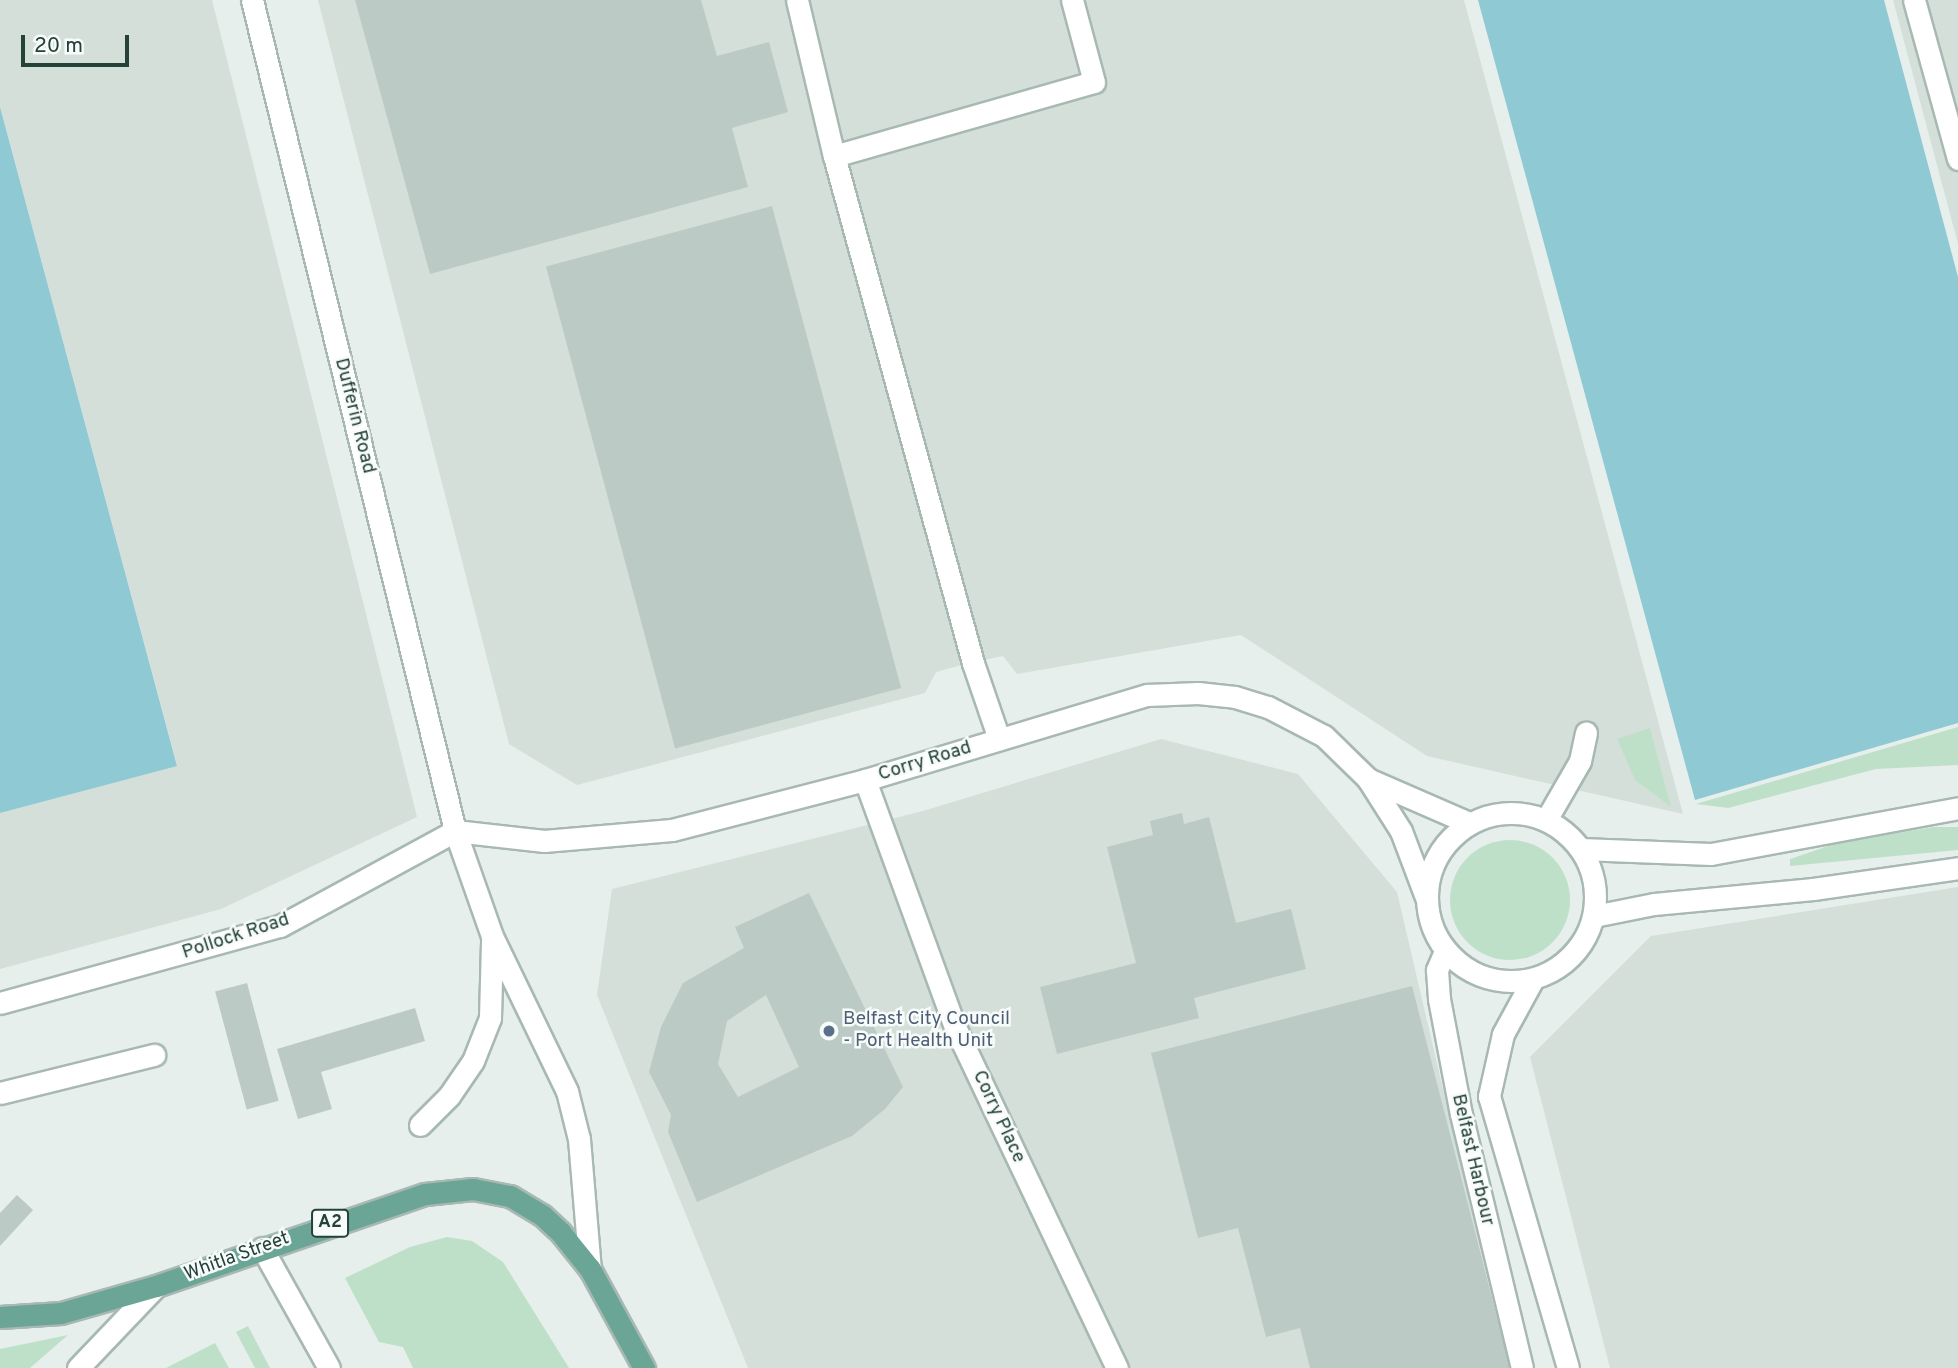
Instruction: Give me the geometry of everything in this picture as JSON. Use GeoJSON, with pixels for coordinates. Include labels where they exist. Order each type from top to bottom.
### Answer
{"type":"FeatureCollection","features":[{"type":"Feature","properties":{"kind":"main road","name":"Whitla Street"},"geometry":{"type":"LineString","coordinates":[[156,1286],[425,1194],[474,1189],[510,1196],[542,1215],[590,1269]]}},
{"type":"Feature","properties":{"kind":"main road","name":"A2"},"geometry":{"type":"LineString","coordinates":[[590,1269],[644,1368]]}},
{"type":"Feature","properties":{"kind":"main road","name":"A2"},"geometry":{"type":"LineString","coordinates":[[0,1317],[61,1313],[156,1286]]}},
{"type":"Feature","properties":{"kind":"street","name":"Dufferin Road"},"geometry":{"type":"LineString","coordinates":[[252,0],[456,831],[492,936]]}},
{"type":"Feature","properties":{"kind":"street"},"geometry":{"type":"LineString","coordinates":[[797,0],[834,156],[973,663],[999,739]]}},
{"type":"Feature","properties":{"kind":"street"},"geometry":{"type":"LineString","coordinates":[[834,156],[1094,82],[1072,0]]}},
{"type":"Feature","properties":{"kind":"street"},"geometry":{"type":"LineString","coordinates":[[1914,0],[1958,159]]}},
{"type":"Feature","properties":{"kind":"street","name":"Corry Road"},"geometry":{"type":"LineString","coordinates":[[456,831],[544,841],[671,831],[865,780],[1147,695],[1198,693],[1235,697],[1296,720],[1324,736],[1368,779],[1401,831],[1426,897]]}},
{"type":"Feature","properties":{"kind":"street"},"geometry":{"type":"LineString","coordinates":[[1546,820],[1580,761],[1586,733]]}},
{"type":"Feature","properties":{"kind":"street","name":"Corry Road"},"geometry":{"type":"LineString","coordinates":[[1368,779],[1469,824]]}},
{"type":"Feature","properties":{"kind":"street","name":"Corry Place"},"geometry":{"type":"LineString","coordinates":[[865,780],[955,1027],[1117,1368]]}},
{"type":"Feature","properties":{"kind":"street"},"geometry":{"type":"LineString","coordinates":[[1581,849],[1711,854],[1958,808]]}},
{"type":"Feature","properties":{"kind":"street"},"geometry":{"type":"LineString","coordinates":[[1507,812],[1546,820],[1581,849],[1592,870],[1594,916],[1572,956],[1533,979],[1485,978],[1463,968],[1445,951],[1431,926],[1426,897],[1431,868],[1446,842],[1469,824],[1507,812]]}},
{"type":"Feature","properties":{"kind":"street","name":"Pollock Road"},"geometry":{"type":"LineString","coordinates":[[0,1003],[280,926],[456,831]]}},
{"type":"Feature","properties":{"kind":"street"},"geometry":{"type":"LineString","coordinates":[[1594,916],[1654,904],[1813,889],[1958,868]]}},
{"type":"Feature","properties":{"kind":"street"},"geometry":{"type":"LineString","coordinates":[[420,1125],[449,1096],[473,1061],[490,1018],[493,992],[492,936]]}},
{"type":"Feature","properties":{"kind":"street"},"geometry":{"type":"LineString","coordinates":[[492,936],[567,1091],[579,1139],[590,1269]]}},
{"type":"Feature","properties":{"kind":"street","name":"Belfast Harbour"},"geometry":{"type":"LineString","coordinates":[[1445,951],[1437,970],[1439,999],[1461,1114],[1522,1368]]}},
{"type":"Feature","properties":{"kind":"street","name":"Belfast Harbour"},"geometry":{"type":"LineString","coordinates":[[1533,979],[1511,1015],[1495,1053],[1489,1096],[1568,1368]]}},
{"type":"Feature","properties":{"kind":"street"},"geometry":{"type":"LineString","coordinates":[[0,1093],[155,1055]]}},
{"type":"Feature","properties":{"kind":"street"},"geometry":{"type":"LineString","coordinates":[[262,1248],[329,1368]]}},
{"type":"Feature","properties":{"kind":"street","name":"Whitla Street"},"geometry":{"type":"LineString","coordinates":[[78,1368],[156,1286]]}},
{"type":"Feature","properties":{"kind":"shaded area"},"geometry":{"type":"Polygon","coordinates":[[[0,0],[212,0],[417,817],[221,909],[0,969],[0,813],[177,765],[0,107],[0,0]]]}},
{"type":"Feature","properties":{"kind":"shaded area"},"geometry":{"type":"Polygon","coordinates":[[[318,0],[1464,0],[1683,814],[1427,756],[1241,635],[1017,674],[1003,656],[969,663],[936,672],[925,693],[577,785],[509,744],[318,0]]]}},
{"type":"Feature","properties":{"kind":"shaded area"},"geometry":{"type":"Polygon","coordinates":[[[1893,0],[1958,0],[1958,244],[1893,0]]]}},
{"type":"Feature","properties":{"kind":"shaded area"},"geometry":{"type":"Polygon","coordinates":[[[1161,739],[1298,774],[1397,892],[1508,1368],[748,1368],[597,995],[612,889],[923,811],[1161,739]]]}},
{"type":"Feature","properties":{"kind":"shaded area"},"geometry":{"type":"Polygon","coordinates":[[[1958,887],[1958,1368],[1610,1368],[1530,1057],[1651,936],[1958,887]]]}},
{"type":"Feature","properties":{"kind":"green space"},"geometry":{"type":"Polygon","coordinates":[[[1958,727],[1958,765],[1876,769],[1728,808],[1696,804],[1958,727]]]}},
{"type":"Feature","properties":{"kind":"green space"},"geometry":{"type":"Polygon","coordinates":[[[1650,728],[1671,807],[1635,780],[1617,739],[1650,728]]]}},
{"type":"Feature","properties":{"kind":"green space"},"geometry":{"type":"Polygon","coordinates":[[[1934,827],[1958,827],[1958,850],[1790,866],[1790,859],[1837,843],[1934,827]]]}},
{"type":"Feature","properties":{"kind":"green space"},"geometry":{"type":"Polygon","coordinates":[[[1510,840],[1533,844],[1553,857],[1566,877],[1570,900],[1566,923],[1553,943],[1533,956],[1510,960],[1487,956],[1467,943],[1454,923],[1450,900],[1454,877],[1467,857],[1487,844],[1510,840]]]}},
{"type":"Feature","properties":{"kind":"green space"},"geometry":{"type":"Polygon","coordinates":[[[447,1237],[472,1241],[503,1262],[569,1368],[413,1368],[403,1347],[379,1342],[345,1278],[410,1247],[447,1237]]]}},
{"type":"Feature","properties":{"kind":"green space"},"geometry":{"type":"Polygon","coordinates":[[[248,1326],[270,1368],[255,1368],[236,1332],[248,1326]]]}},
{"type":"Feature","properties":{"kind":"green space"},"geometry":{"type":"Polygon","coordinates":[[[68,1335],[30,1368],[0,1368],[0,1349],[68,1335]]]}},
{"type":"Feature","properties":{"kind":"green space"},"geometry":{"type":"Polygon","coordinates":[[[215,1343],[229,1368],[166,1368],[215,1343]]]}},
{"type":"Feature","properties":{"kind":"water"},"geometry":{"type":"Polygon","coordinates":[[[1478,0],[1884,0],[1958,277],[1958,723],[1695,800],[1478,0]]]}},
{"type":"Feature","properties":{"kind":"water"},"geometry":{"type":"Polygon","coordinates":[[[0,107],[177,766],[0,813],[0,107]]]}},
{"type":"Feature","properties":{"kind":"building"},"geometry":{"type":"Polygon","coordinates":[[[355,0],[701,0],[717,56],[769,42],[788,112],[732,128],[748,187],[430,274],[355,0]]]}},
{"type":"Feature","properties":{"kind":"building"},"geometry":{"type":"Polygon","coordinates":[[[772,206],[901,688],[675,749],[546,267],[772,206]]]}},
{"type":"Feature","properties":{"kind":"building"},"geometry":{"type":"Polygon","coordinates":[[[1182,813],[1184,824],[1209,817],[1236,923],[1291,909],[1306,969],[1194,998],[1199,1018],[1057,1054],[1040,987],[1136,963],[1107,847],[1153,835],[1150,821],[1182,813]]]}},
{"type":"Feature","properties":{"kind":"building","name":"Belfast City Council - Port Health Unit"},"geometry":{"type":"Polygon","coordinates":[[[809,893],[903,1087],[885,1109],[852,1136],[697,1202],[668,1132],[671,1115],[649,1072],[661,1027],[683,983],[744,948],[735,927],[809,893]],[[766,995],[727,1021],[718,1064],[738,1097],[799,1067],[766,995]]]}},
{"type":"Feature","properties":{"kind":"building"},"geometry":{"type":"Polygon","coordinates":[[[247,983],[279,1101],[247,1109],[215,992],[247,983]]]}},
{"type":"Feature","properties":{"kind":"building"},"geometry":{"type":"Polygon","coordinates":[[[1412,986],[1510,1368],[1310,1368],[1300,1328],[1266,1337],[1238,1228],[1198,1238],[1151,1053],[1412,986]]]}},
{"type":"Feature","properties":{"kind":"building"},"geometry":{"type":"Polygon","coordinates":[[[415,1008],[425,1041],[321,1072],[332,1109],[298,1119],[277,1049],[415,1008]]]}},
{"type":"Feature","properties":{"kind":"building"},"geometry":{"type":"Polygon","coordinates":[[[17,1195],[33,1210],[0,1246],[0,1213],[17,1195]]]}},
{"type":"Feature","properties":{"kind":"place","name":"Belfast City Council - Port Health Unit"},"geometry":{"type":"Point","coordinates":[829,1031]}}]}
